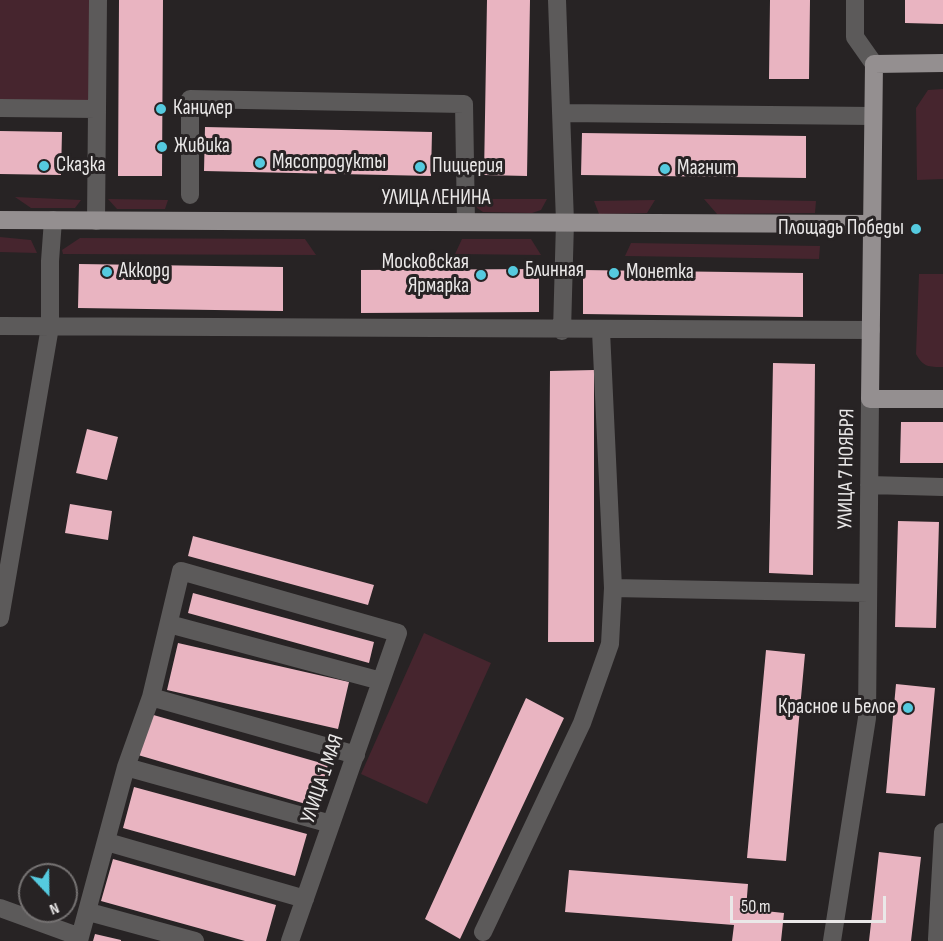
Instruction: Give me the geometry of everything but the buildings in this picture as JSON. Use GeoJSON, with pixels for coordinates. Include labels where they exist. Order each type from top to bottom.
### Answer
{"type":"FeatureCollection","features":[{"type":"Feature","properties":{"kind":"main road"},"geometry":{"type":"LineString","coordinates":[[874,64],[943,63]]}},
{"type":"Feature","properties":{"kind":"main road","name":"УЛИЦА 7 НОЯБРЯ"},"geometry":{"type":"LineString","coordinates":[[870,399],[874,64]]}},
{"type":"Feature","properties":{"kind":"main road","name":"УЛИЦА ЛЕНИНА"},"geometry":{"type":"LineString","coordinates":[[0,220],[873,224]]}},
{"type":"Feature","properties":{"kind":"main road"},"geometry":{"type":"LineString","coordinates":[[870,399],[943,399]]}},
{"type":"Feature","properties":{"kind":"street"},"geometry":{"type":"LineString","coordinates":[[96,221],[98,0]]}},
{"type":"Feature","properties":{"kind":"street"},"geometry":{"type":"LineString","coordinates":[[557,0],[565,222],[562,331]]}},
{"type":"Feature","properties":{"kind":"street"},"geometry":{"type":"LineString","coordinates":[[855,0],[855,37],[874,64]]}},
{"type":"Feature","properties":{"kind":"street"},"geometry":{"type":"LineString","coordinates":[[190,195],[190,99],[464,104],[466,222]]}},
{"type":"Feature","properties":{"kind":"street"},"geometry":{"type":"LineString","coordinates":[[0,108],[96,109]]}},
{"type":"Feature","properties":{"kind":"street"},"geometry":{"type":"LineString","coordinates":[[561,113],[873,116]]}},
{"type":"Feature","properties":{"kind":"street"},"geometry":{"type":"LineString","coordinates":[[0,618],[50,327],[50,261],[53,220]]}},
{"type":"Feature","properties":{"kind":"street"},"geometry":{"type":"LineString","coordinates":[[0,326],[562,331],[871,330]]}},
{"type":"Feature","properties":{"kind":"street"},"geometry":{"type":"LineString","coordinates":[[483,932],[582,723],[610,644],[612,588],[601,331]]}},
{"type":"Feature","properties":{"kind":"street","name":"УЛИЦА 7 НОЯБРЯ"},"geometry":{"type":"LineString","coordinates":[[832,941],[867,718],[870,399]]}},
{"type":"Feature","properties":{"kind":"street"},"geometry":{"type":"LineString","coordinates":[[869,485],[943,487]]}},
{"type":"Feature","properties":{"kind":"street","name":"УЛИЦА 1 МАЯ"},"geometry":{"type":"LineString","coordinates":[[169,624],[181,571],[398,633],[290,941]]}},
{"type":"Feature","properties":{"kind":"street"},"geometry":{"type":"LineString","coordinates":[[612,588],[868,593]]}},
{"type":"Feature","properties":{"kind":"street"},"geometry":{"type":"LineString","coordinates":[[0,908],[80,939],[126,767],[151,697],[169,624],[381,681]]}},
{"type":"Feature","properties":{"kind":"street"},"geometry":{"type":"LineString","coordinates":[[151,697],[356,754]]}},
{"type":"Feature","properties":{"kind":"street"},"geometry":{"type":"LineString","coordinates":[[126,767],[331,824]]}},
{"type":"Feature","properties":{"kind":"street"},"geometry":{"type":"LineString","coordinates":[[943,832],[937,939],[943,939]]}},
{"type":"Feature","properties":{"kind":"street"},"geometry":{"type":"LineString","coordinates":[[107,842],[305,899]]}},
{"type":"Feature","properties":{"kind":"street"},"geometry":{"type":"LineString","coordinates":[[89,912],[195,941]]}},
{"type":"Feature","properties":{"kind":"shaded area"},"geometry":{"type":"Polygon","coordinates":[[[0,0],[98,0],[96,109],[0,108],[0,0]]]}},
{"type":"Feature","properties":{"kind":"shaded area"},"geometry":{"type":"Polygon","coordinates":[[[943,89],[943,179],[917,180],[916,108],[928,90],[943,89]]]}},
{"type":"Feature","properties":{"kind":"shaded area"},"geometry":{"type":"Polygon","coordinates":[[[15,197],[81,200],[75,208],[31,208],[15,197]]]}},
{"type":"Feature","properties":{"kind":"shaded area"},"geometry":{"type":"Polygon","coordinates":[[[108,199],[168,200],[165,209],[117,209],[108,199]]]}},
{"type":"Feature","properties":{"kind":"shaded area"},"geometry":{"type":"Polygon","coordinates":[[[475,199],[547,199],[541,210],[532,213],[483,212],[477,208],[475,199]]]}},
{"type":"Feature","properties":{"kind":"shaded area"},"geometry":{"type":"Polygon","coordinates":[[[704,199],[816,201],[815,213],[717,214],[704,199]]]}},
{"type":"Feature","properties":{"kind":"shaded area"},"geometry":{"type":"Polygon","coordinates":[[[655,200],[647,213],[599,214],[594,201],[655,200]]]}},
{"type":"Feature","properties":{"kind":"shaded area"},"geometry":{"type":"Polygon","coordinates":[[[0,237],[31,240],[37,253],[0,252],[0,237]]]}},
{"type":"Feature","properties":{"kind":"shaded area"},"geometry":{"type":"Polygon","coordinates":[[[80,238],[305,239],[316,255],[63,254],[62,250],[80,238]]]}},
{"type":"Feature","properties":{"kind":"shaded area"},"geometry":{"type":"Polygon","coordinates":[[[462,239],[531,239],[541,255],[455,254],[462,239]]]}},
{"type":"Feature","properties":{"kind":"shaded area"},"geometry":{"type":"Polygon","coordinates":[[[631,243],[820,246],[819,259],[625,256],[631,243]]]}},
{"type":"Feature","properties":{"kind":"shaded area"},"geometry":{"type":"Polygon","coordinates":[[[919,274],[943,274],[943,367],[927,365],[921,362],[916,354],[919,274]]]}},
{"type":"Feature","properties":{"kind":"shaded area"},"geometry":{"type":"Polygon","coordinates":[[[424,633],[491,663],[427,804],[361,774],[424,633]]]}},
{"type":"Feature","properties":{"kind":"place","name":"Канцлер"},"geometry":{"type":"Point","coordinates":[161,109]}},
{"type":"Feature","properties":{"kind":"place","name":"Живика"},"geometry":{"type":"Point","coordinates":[162,147]}},
{"type":"Feature","properties":{"kind":"place","name":"Мясопродукты"},"geometry":{"type":"Point","coordinates":[260,163]}},
{"type":"Feature","properties":{"kind":"place","name":"Сказка"},"geometry":{"type":"Point","coordinates":[44,166]}},
{"type":"Feature","properties":{"kind":"place","name":"Пиццерия"},"geometry":{"type":"Point","coordinates":[420,167]}},
{"type":"Feature","properties":{"kind":"place","name":"Магнит"},"geometry":{"type":"Point","coordinates":[665,169]}},
{"type":"Feature","properties":{"kind":"place","name":"Площадь Победы"},"geometry":{"type":"Point","coordinates":[916,229]}},
{"type":"Feature","properties":{"kind":"place","name":"Блинная"},"geometry":{"type":"Point","coordinates":[513,271]}},
{"type":"Feature","properties":{"kind":"place","name":"Аккорд"},"geometry":{"type":"Point","coordinates":[107,272]}},
{"type":"Feature","properties":{"kind":"place","name":"Монетка"},"geometry":{"type":"Point","coordinates":[614,273]}},
{"type":"Feature","properties":{"kind":"place","name":"Московская Ярмарка"},"geometry":{"type":"Point","coordinates":[481,275]}},
{"type":"Feature","properties":{"kind":"place","name":"Красное и Белое"},"geometry":{"type":"Point","coordinates":[908,708]}}]}
